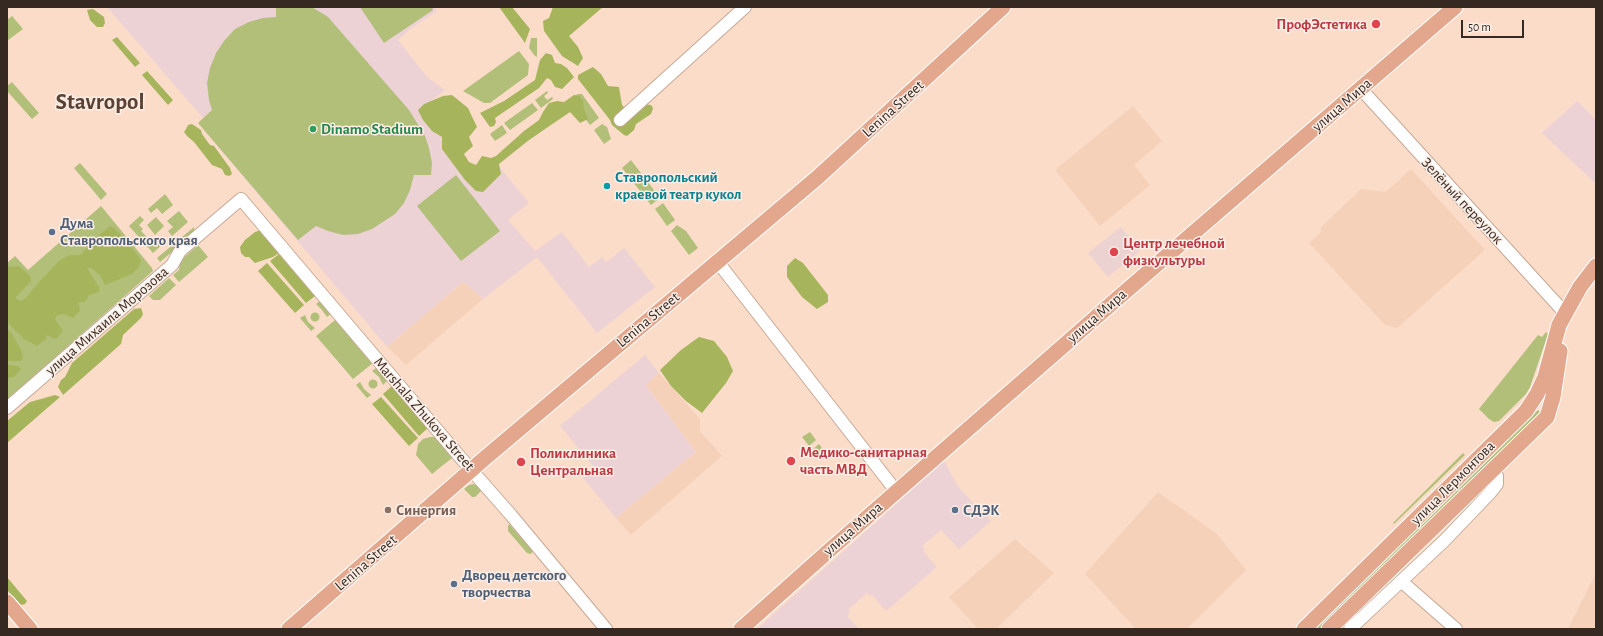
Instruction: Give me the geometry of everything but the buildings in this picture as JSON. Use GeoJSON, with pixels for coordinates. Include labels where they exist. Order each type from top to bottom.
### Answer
{"type":"FeatureCollection","features":[{"type":"Feature","properties":{"kind":"main road","name":"Lenina Street"},"geometry":{"type":"LineString","coordinates":[[289,629],[472,470],[818,177],[1003,7]]}},
{"type":"Feature","properties":{"kind":"main road","name":"улица Мира"},"geometry":{"type":"LineString","coordinates":[[741,629],[896,491],[1455,7]]}},
{"type":"Feature","properties":{"kind":"main road","name":"улица Лермонтова"},"geometry":{"type":"LineString","coordinates":[[1304,629],[1526,411],[1538,394],[1545,377],[1559,325],[1580,287],[1596,266]]}},
{"type":"Feature","properties":{"kind":"main road","name":"улица Лермонтова"},"geometry":{"type":"LineString","coordinates":[[1329,629],[1547,417],[1551,406],[1565,313]]}},
{"type":"Feature","properties":{"kind":"main road"},"geometry":{"type":"LineString","coordinates":[[1526,411],[1538,406],[1544,408],[1545,412],[1539,426]]}},
{"type":"Feature","properties":{"kind":"main road"},"geometry":{"type":"LineString","coordinates":[[7,602],[30,629]]}},
{"type":"Feature","properties":{"kind":"street"},"geometry":{"type":"LineString","coordinates":[[620,120],[745,7]]}},
{"type":"Feature","properties":{"kind":"street","name":"Зелёный переулок"},"geometry":{"type":"LineString","coordinates":[[1361,89],[1565,313]]}},
{"type":"Feature","properties":{"kind":"street","name":"улица Михаила Морозова"},"geometry":{"type":"LineString","coordinates":[[7,408],[172,264],[180,251],[241,199]]}},
{"type":"Feature","properties":{"kind":"street","name":"Marshala Zhukova Street"},"geometry":{"type":"LineString","coordinates":[[241,199],[606,629]]}},
{"type":"Feature","properties":{"kind":"street"},"geometry":{"type":"LineString","coordinates":[[717,261],[896,491]]}},
{"type":"Feature","properties":{"kind":"street"},"geometry":{"type":"LineString","coordinates":[[1350,629],[1461,524],[1490,493],[1497,484],[1497,476],[1494,468]]}},
{"type":"Feature","properties":{"kind":"street"},"geometry":{"type":"LineString","coordinates":[[1401,582],[1456,629]]}},
{"type":"Feature","properties":{"kind":"shaded area"},"geometry":{"type":"Polygon","coordinates":[[[107,7],[434,7],[437,11],[409,30],[398,40],[427,77],[445,90],[420,110],[477,182],[498,165],[529,203],[508,220],[535,251],[562,232],[589,267],[602,257],[607,262],[624,248],[655,287],[597,333],[537,257],[483,299],[463,282],[387,347],[198,123],[203,118],[107,7]]]}},
{"type":"Feature","properties":{"kind":"shaded area"},"geometry":{"type":"Polygon","coordinates":[[[1577,101],[1596,120],[1596,184],[1542,133],[1577,101]]]}},
{"type":"Feature","properties":{"kind":"shaded area"},"geometry":{"type":"Polygon","coordinates":[[[1133,106],[1162,141],[1134,165],[1150,185],[1100,226],[1055,170],[1133,106]]]}},
{"type":"Feature","properties":{"kind":"shaded area"},"geometry":{"type":"Polygon","coordinates":[[[1411,169],[1485,250],[1397,328],[1385,325],[1309,243],[1321,232],[1321,227],[1361,189],[1386,192],[1411,169]]]}},
{"type":"Feature","properties":{"kind":"shaded area","name":"Центр лечебной физкультуры"},"geometry":{"type":"Polygon","coordinates":[[[1121,227],[1140,251],[1108,277],[1088,253],[1121,227]]]}},
{"type":"Feature","properties":{"kind":"shaded area"},"geometry":{"type":"Polygon","coordinates":[[[463,282],[483,299],[406,365],[387,347],[463,282]]]}},
{"type":"Feature","properties":{"kind":"shaded area"},"geometry":{"type":"Polygon","coordinates":[[[645,355],[659,373],[646,385],[696,452],[616,518],[583,478],[595,468],[560,426],[645,355]]]}},
{"type":"Feature","properties":{"kind":"shaded area"},"geometry":{"type":"Polygon","coordinates":[[[659,373],[700,419],[700,431],[722,456],[631,535],[616,518],[696,452],[646,385],[659,373]]]}},
{"type":"Feature","properties":{"kind":"shaded area"},"geometry":{"type":"Polygon","coordinates":[[[944,461],[959,488],[991,521],[959,549],[941,530],[922,546],[925,549],[923,551],[937,567],[886,611],[872,595],[870,596],[867,593],[848,610],[850,612],[847,616],[859,629],[757,629],[944,461]]]}},
{"type":"Feature","properties":{"kind":"shaded area"},"geometry":{"type":"Polygon","coordinates":[[[1158,492],[1217,534],[1246,570],[1187,629],[1136,629],[1085,574],[1158,492]]]}},
{"type":"Feature","properties":{"kind":"shaded area"},"geometry":{"type":"Polygon","coordinates":[[[1015,539],[1054,573],[996,629],[978,629],[949,597],[1015,539]]]}},
{"type":"Feature","properties":{"kind":"shaded area"},"geometry":{"type":"Polygon","coordinates":[[[1596,573],[1596,629],[1568,629],[1596,573]]]}},
{"type":"Feature","properties":{"kind":"green space","name":"Dinamo Stadium"},"geometry":{"type":"Polygon","coordinates":[[[276,7],[312,7],[328,17],[409,110],[425,136],[432,163],[431,175],[414,175],[410,190],[404,203],[395,214],[372,229],[358,234],[343,235],[316,226],[298,240],[198,123],[212,110],[207,83],[210,68],[216,53],[224,41],[235,29],[249,22],[263,18],[276,17],[276,7]]]}},
{"type":"Feature","properties":{"kind":"green space"},"geometry":{"type":"Polygon","coordinates":[[[360,7],[432,7],[433,10],[384,43],[360,7]]]}},
{"type":"Feature","properties":{"kind":"green space"},"geometry":{"type":"Polygon","coordinates":[[[499,7],[512,7],[530,29],[525,43],[499,7]]]}},
{"type":"Feature","properties":{"kind":"green space"},"geometry":{"type":"Polygon","coordinates":[[[553,7],[603,7],[569,36],[578,47],[583,58],[578,66],[562,56],[544,31],[543,21],[549,18],[553,7]]]}},
{"type":"Feature","properties":{"kind":"green space"},"geometry":{"type":"Polygon","coordinates":[[[93,9],[104,17],[105,23],[103,27],[97,27],[90,20],[87,10],[93,9]]]}},
{"type":"Feature","properties":{"kind":"green space"},"geometry":{"type":"Polygon","coordinates":[[[12,16],[23,29],[7,41],[7,20],[12,16]]]}},
{"type":"Feature","properties":{"kind":"green space"},"geometry":{"type":"Polygon","coordinates":[[[117,37],[140,63],[135,67],[112,40],[117,37]]]}},
{"type":"Feature","properties":{"kind":"green space"},"geometry":{"type":"Polygon","coordinates":[[[531,38],[537,38],[537,57],[529,48],[531,38]]]}},
{"type":"Feature","properties":{"kind":"green space"},"geometry":{"type":"Polygon","coordinates":[[[519,51],[529,64],[528,75],[490,103],[484,103],[463,91],[519,51]]]}},
{"type":"Feature","properties":{"kind":"green space"},"geometry":{"type":"Polygon","coordinates":[[[546,53],[552,55],[555,63],[561,64],[567,68],[574,77],[562,89],[555,87],[551,80],[547,78],[539,88],[495,118],[496,122],[494,126],[490,127],[480,113],[504,101],[535,80],[540,60],[546,53]]]}},
{"type":"Feature","properties":{"kind":"green space"},"geometry":{"type":"Polygon","coordinates":[[[593,67],[601,74],[608,86],[619,87],[622,105],[625,108],[642,104],[651,105],[653,108],[651,114],[636,124],[634,130],[627,136],[612,125],[610,120],[578,79],[578,75],[593,67]]]}},
{"type":"Feature","properties":{"kind":"green space"},"geometry":{"type":"Polygon","coordinates":[[[147,71],[173,100],[168,105],[142,75],[147,71]]]}},
{"type":"Feature","properties":{"kind":"green space"},"geometry":{"type":"Polygon","coordinates":[[[12,82],[39,113],[32,119],[7,91],[7,86],[12,82]]]}},
{"type":"Feature","properties":{"kind":"green space"},"geometry":{"type":"Polygon","coordinates":[[[547,91],[548,93],[544,96],[547,100],[552,97],[553,99],[541,108],[535,100],[547,91]]]}},
{"type":"Feature","properties":{"kind":"green space"},"geometry":{"type":"Polygon","coordinates":[[[578,94],[582,94],[599,118],[590,125],[570,99],[578,94]]]}},
{"type":"Feature","properties":{"kind":"green space"},"geometry":{"type":"Polygon","coordinates":[[[452,95],[468,108],[477,127],[469,137],[473,146],[464,154],[469,162],[476,165],[482,156],[491,158],[496,156],[539,120],[549,103],[557,101],[564,102],[574,95],[579,96],[583,101],[588,119],[580,123],[570,112],[529,140],[499,164],[501,174],[483,192],[476,191],[465,180],[442,149],[442,137],[432,131],[423,120],[418,110],[424,104],[443,96],[452,95]]]}},
{"type":"Feature","properties":{"kind":"green space"},"geometry":{"type":"Polygon","coordinates":[[[532,103],[538,110],[510,130],[504,123],[532,103]]]}},
{"type":"Feature","properties":{"kind":"green space"},"geometry":{"type":"Polygon","coordinates":[[[192,124],[201,130],[202,134],[210,145],[214,146],[230,168],[232,174],[229,176],[225,175],[222,169],[212,165],[194,142],[187,136],[184,132],[188,125],[192,124]]]}},
{"type":"Feature","properties":{"kind":"green space"},"geometry":{"type":"Polygon","coordinates":[[[602,124],[607,127],[611,139],[604,144],[594,130],[602,124]]]}},
{"type":"Feature","properties":{"kind":"green space"},"geometry":{"type":"Polygon","coordinates":[[[502,125],[507,133],[495,141],[490,134],[502,125]]]}},
{"type":"Feature","properties":{"kind":"green space"},"geometry":{"type":"Polygon","coordinates":[[[631,160],[660,198],[651,205],[622,168],[631,160]]]}},
{"type":"Feature","properties":{"kind":"green space"},"geometry":{"type":"Polygon","coordinates":[[[80,163],[107,194],[101,200],[74,168],[80,163]]]}},
{"type":"Feature","properties":{"kind":"green space"},"geometry":{"type":"Polygon","coordinates":[[[456,175],[500,231],[461,261],[417,206],[456,175]]]}},
{"type":"Feature","properties":{"kind":"green space"},"geometry":{"type":"Polygon","coordinates":[[[165,194],[173,205],[162,214],[157,208],[151,213],[148,209],[165,194]]]}},
{"type":"Feature","properties":{"kind":"green space"},"geometry":{"type":"Polygon","coordinates":[[[663,203],[675,220],[667,226],[655,209],[663,203]]]}},
{"type":"Feature","properties":{"kind":"green space"},"geometry":{"type":"Polygon","coordinates":[[[101,206],[153,271],[7,400],[7,263],[15,256],[28,270],[101,206]]]}},
{"type":"Feature","properties":{"kind":"green space"},"geometry":{"type":"Polygon","coordinates":[[[179,211],[188,222],[172,236],[168,231],[173,227],[167,221],[179,211]]]}},
{"type":"Feature","properties":{"kind":"green space"},"geometry":{"type":"Polygon","coordinates":[[[140,216],[144,220],[139,225],[143,229],[141,231],[155,243],[160,238],[164,243],[153,253],[129,226],[140,216]]]}},
{"type":"Feature","properties":{"kind":"green space"},"geometry":{"type":"Polygon","coordinates":[[[156,217],[164,226],[155,235],[147,225],[156,217]]]}},
{"type":"Feature","properties":{"kind":"green space"},"geometry":{"type":"Polygon","coordinates":[[[677,225],[686,231],[698,248],[689,255],[671,231],[677,225]]]}},
{"type":"Feature","properties":{"kind":"green space"},"geometry":{"type":"Polygon","coordinates":[[[110,226],[125,239],[141,260],[139,267],[132,274],[105,285],[100,275],[91,268],[87,268],[99,287],[99,292],[89,295],[85,302],[78,302],[80,310],[73,318],[64,314],[57,315],[55,319],[63,331],[56,339],[46,335],[46,339],[37,346],[24,339],[9,324],[7,315],[7,267],[19,266],[30,276],[31,281],[15,298],[21,301],[26,298],[60,260],[70,255],[81,255],[92,241],[110,226]]]}},
{"type":"Feature","properties":{"kind":"green space"},"geometry":{"type":"Polygon","coordinates":[[[194,227],[194,232],[192,235],[160,262],[157,258],[194,227]]]}},
{"type":"Feature","properties":{"kind":"green space"},"geometry":{"type":"Polygon","coordinates":[[[261,230],[282,251],[273,257],[255,263],[249,257],[245,257],[241,253],[240,247],[245,240],[255,232],[261,230]]]}},
{"type":"Feature","properties":{"kind":"green space"},"geometry":{"type":"Polygon","coordinates":[[[198,245],[208,257],[179,282],[173,275],[179,270],[180,261],[198,245]]]}},
{"type":"Feature","properties":{"kind":"green space"},"geometry":{"type":"Polygon","coordinates":[[[279,254],[315,296],[306,303],[270,261],[279,254]]]}},
{"type":"Feature","properties":{"kind":"green space"},"geometry":{"type":"Polygon","coordinates":[[[795,258],[803,263],[828,295],[828,302],[817,309],[802,297],[787,277],[787,266],[795,258]]]}},
{"type":"Feature","properties":{"kind":"green space"},"geometry":{"type":"Polygon","coordinates":[[[267,263],[304,305],[295,313],[258,271],[267,263]]]}},
{"type":"Feature","properties":{"kind":"green space"},"geometry":{"type":"Polygon","coordinates":[[[169,278],[176,285],[160,300],[153,300],[149,296],[169,278]]]}},
{"type":"Feature","properties":{"kind":"green space"},"geometry":{"type":"Polygon","coordinates":[[[320,301],[331,314],[327,317],[316,304],[320,301]]]}},
{"type":"Feature","properties":{"kind":"green space"},"geometry":{"type":"Polygon","coordinates":[[[141,308],[143,314],[141,318],[123,335],[121,344],[63,395],[58,387],[72,363],[134,309],[141,308]]]}},
{"type":"Feature","properties":{"kind":"green space"},"geometry":{"type":"Polygon","coordinates":[[[315,312],[320,317],[315,322],[310,317],[315,312]]]}},
{"type":"Feature","properties":{"kind":"green space"},"geometry":{"type":"Polygon","coordinates":[[[305,315],[308,322],[315,328],[311,331],[300,318],[305,315]]]}},
{"type":"Feature","properties":{"kind":"green space"},"geometry":{"type":"Polygon","coordinates":[[[335,320],[373,363],[353,379],[316,336],[335,320]]]}},
{"type":"Feature","properties":{"kind":"green space"},"geometry":{"type":"Polygon","coordinates":[[[7,329],[12,334],[21,350],[23,358],[21,361],[7,361],[7,329]]]}},
{"type":"Feature","properties":{"kind":"green space"},"geometry":{"type":"Polygon","coordinates":[[[1546,332],[1548,334],[1530,387],[1526,394],[1499,421],[1494,422],[1489,419],[1479,409],[1538,335],[1542,337],[1546,332]]]}},
{"type":"Feature","properties":{"kind":"green space"},"geometry":{"type":"Polygon","coordinates":[[[699,337],[714,341],[727,357],[733,371],[726,383],[702,413],[686,401],[671,386],[660,370],[681,350],[699,337]]]}},
{"type":"Feature","properties":{"kind":"green space"},"geometry":{"type":"Polygon","coordinates":[[[7,365],[18,366],[21,369],[14,377],[7,378],[7,365]]]}},
{"type":"Feature","properties":{"kind":"green space"},"geometry":{"type":"Polygon","coordinates":[[[376,368],[387,381],[383,385],[379,377],[372,371],[376,368]]]}},
{"type":"Feature","properties":{"kind":"green space"},"geometry":{"type":"Polygon","coordinates":[[[373,379],[378,384],[373,389],[368,384],[373,379]]]}},
{"type":"Feature","properties":{"kind":"green space"},"geometry":{"type":"Polygon","coordinates":[[[360,382],[364,389],[371,395],[367,398],[356,385],[360,382]]]}},
{"type":"Feature","properties":{"kind":"green space"},"geometry":{"type":"Polygon","coordinates":[[[392,386],[428,428],[419,436],[383,394],[392,386]]]}},
{"type":"Feature","properties":{"kind":"green space"},"geometry":{"type":"Polygon","coordinates":[[[55,395],[60,397],[7,443],[7,421],[30,402],[55,395]]]}},
{"type":"Feature","properties":{"kind":"green space"},"geometry":{"type":"Polygon","coordinates":[[[381,397],[418,438],[409,446],[372,404],[381,397]]]}},
{"type":"Feature","properties":{"kind":"green space"},"geometry":{"type":"Polygon","coordinates":[[[1538,410],[1540,412],[1320,629],[1314,629],[1538,410]]]}},
{"type":"Feature","properties":{"kind":"green space"},"geometry":{"type":"Polygon","coordinates":[[[810,432],[816,440],[809,446],[802,437],[810,432]]]}},
{"type":"Feature","properties":{"kind":"green space"},"geometry":{"type":"Polygon","coordinates":[[[435,437],[452,458],[432,474],[416,455],[418,444],[423,439],[435,437]]]}},
{"type":"Feature","properties":{"kind":"green space"},"geometry":{"type":"Polygon","coordinates":[[[819,444],[825,452],[818,457],[812,450],[819,444]]]}},
{"type":"Feature","properties":{"kind":"green space"},"geometry":{"type":"Polygon","coordinates":[[[1463,453],[1465,455],[1394,524],[1393,523],[1463,453]]]}},
{"type":"Feature","properties":{"kind":"green space"},"geometry":{"type":"Polygon","coordinates":[[[474,484],[482,490],[475,497],[472,497],[464,489],[469,485],[474,484]]]}},
{"type":"Feature","properties":{"kind":"green space"},"geometry":{"type":"Polygon","coordinates":[[[509,524],[533,551],[531,554],[527,553],[508,531],[509,524]]]}},
{"type":"Feature","properties":{"kind":"green space"},"geometry":{"type":"Polygon","coordinates":[[[7,577],[27,601],[25,604],[21,605],[7,590],[7,577]]]}},
{"type":"Feature","properties":{"kind":"place","name":"ПрофЭстетика"},"geometry":{"type":"Point","coordinates":[1376,24]}},
{"type":"Feature","properties":{"kind":"place","name":"Dinamo Stadium"},"geometry":{"type":"Point","coordinates":[313,129]}},
{"type":"Feature","properties":{"kind":"place","name":"Ставропольский краевой театр кукол"},"geometry":{"type":"Point","coordinates":[607,186]}},
{"type":"Feature","properties":{"kind":"place","name":"Дума Ставропольского края"},"geometry":{"type":"Point","coordinates":[52,232]}},
{"type":"Feature","properties":{"kind":"place","name":"Центр лечебной физкультуры"},"geometry":{"type":"Point","coordinates":[1114,252]}},
{"type":"Feature","properties":{"kind":"place","name":"Медико-санитарная часть МВД"},"geometry":{"type":"Point","coordinates":[791,461]}},
{"type":"Feature","properties":{"kind":"place","name":"Поликлиника Центральная"},"geometry":{"type":"Point","coordinates":[521,462]}},
{"type":"Feature","properties":{"kind":"place","name":"Синергия"},"geometry":{"type":"Point","coordinates":[388,510]}},
{"type":"Feature","properties":{"kind":"place","name":"СДЭК"},"geometry":{"type":"Point","coordinates":[955,510]}},
{"type":"Feature","properties":{"kind":"place","name":"Дворец детского творчества"},"geometry":{"type":"Point","coordinates":[454,584]}},
{"type":"Feature","properties":{"kind":"district","name":"Stavropol"},"geometry":{"type":"Point","coordinates":[100,102]}}]}
